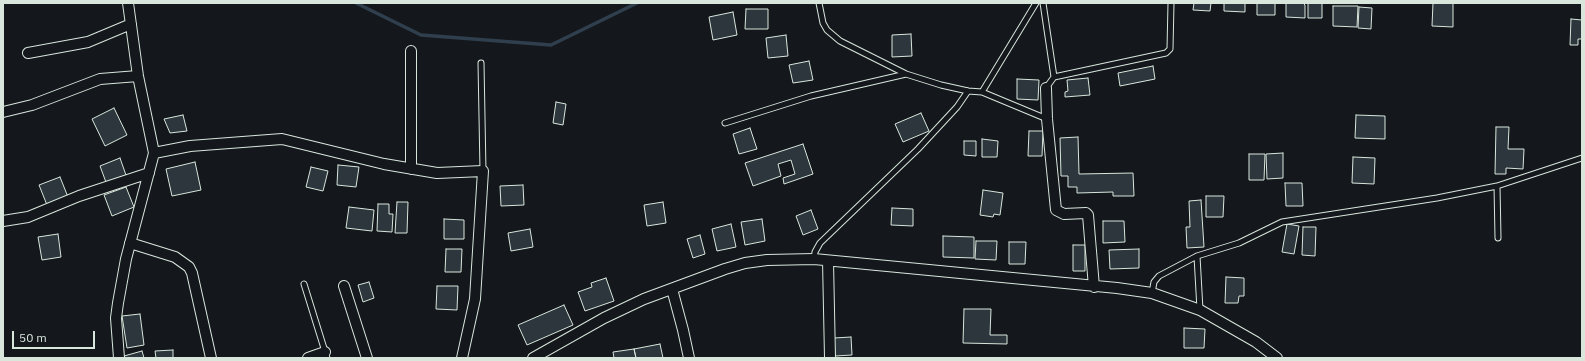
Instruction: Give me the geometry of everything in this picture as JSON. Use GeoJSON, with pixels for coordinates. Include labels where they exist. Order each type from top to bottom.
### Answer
{"type":"FeatureCollection","features":[{"type":"Feature","properties":{"kind":"street"},"geometry":{"type":"LineString","coordinates":[[119,358],[116,318],[130,243],[154,153],[138,76],[128,3]]}},
{"type":"Feature","properties":{"kind":"street"},"geometry":{"type":"LineString","coordinates":[[28,53],[88,42],[131,24]]}},
{"type":"Feature","properties":{"kind":"street"},"geometry":{"type":"LineString","coordinates":[[411,51],[411,168]]}},
{"type":"Feature","properties":{"kind":"street"},"geometry":{"type":"LineString","coordinates":[[3,112],[32,105],[100,79],[138,76]]}},
{"type":"Feature","properties":{"kind":"street"},"geometry":{"type":"LineString","coordinates":[[1046,88],[1047,119],[1056,210],[1059,213],[1064,214],[1086,213],[1088,215],[1094,287]]}},
{"type":"Feature","properties":{"kind":"street"},"geometry":{"type":"LineString","coordinates":[[154,153],[190,146],[282,139],[363,160],[437,173],[483,171],[475,299],[462,358]]}},
{"type":"Feature","properties":{"kind":"street"},"geometry":{"type":"LineString","coordinates":[[3,222],[28,217],[79,196],[149,173]]}},
{"type":"Feature","properties":{"kind":"street"},"geometry":{"type":"LineString","coordinates":[[130,243],[175,257],[189,267],[192,273],[211,358]]}},
{"type":"Feature","properties":{"kind":"street"},"geometry":{"type":"LineString","coordinates":[[532,358],[604,318],[644,299],[746,263],[767,260],[814,259],[1152,293],[1200,310],[1256,342],[1277,358]]}},
{"type":"Feature","properties":{"kind":"street"},"geometry":{"type":"LineString","coordinates":[[828,261],[830,358]]}},
{"type":"Feature","properties":{"kind":"street"},"geometry":{"type":"LineString","coordinates":[[344,286],[367,358]]}},
{"type":"Feature","properties":{"kind":"street"},"geometry":{"type":"LineString","coordinates":[[672,289],[689,358]]}},
{"type":"Feature","properties":{"kind":"street"},"geometry":{"type":"LineString","coordinates":[[308,358],[326,355]]}},
{"type":"Feature","properties":{"kind":"lane"},"geometry":{"type":"LineString","coordinates":[[819,3],[823,23],[833,36],[906,74],[941,85],[968,91],[982,92],[1047,119]]}},
{"type":"Feature","properties":{"kind":"lane"},"geometry":{"type":"LineString","coordinates":[[982,92],[1036,3]]}},
{"type":"Feature","properties":{"kind":"lane"},"geometry":{"type":"LineString","coordinates":[[1043,3],[1054,77]]}},
{"type":"Feature","properties":{"kind":"lane"},"geometry":{"type":"LineString","coordinates":[[1046,88],[1054,77],[1166,54],[1170,49],[1171,3]]}},
{"type":"Feature","properties":{"kind":"lane"},"geometry":{"type":"LineString","coordinates":[[482,63],[483,171]]}},
{"type":"Feature","properties":{"kind":"lane"},"geometry":{"type":"LineString","coordinates":[[725,123],[811,96],[906,74]]}},
{"type":"Feature","properties":{"kind":"lane"},"geometry":{"type":"LineString","coordinates":[[814,259],[815,252],[820,243],[830,231],[918,149],[957,107],[968,91]]}},
{"type":"Feature","properties":{"kind":"lane"},"geometry":{"type":"LineString","coordinates":[[1152,293],[1154,282],[1159,276],[1197,256],[1239,243],[1282,222],[1422,201],[1497,186],[1582,158]]}},
{"type":"Feature","properties":{"kind":"lane"},"geometry":{"type":"LineString","coordinates":[[1497,186],[1498,238]]}},
{"type":"Feature","properties":{"kind":"lane"},"geometry":{"type":"LineString","coordinates":[[1197,256],[1200,310]]}},
{"type":"Feature","properties":{"kind":"lane"},"geometry":{"type":"LineString","coordinates":[[304,284],[326,355]]}},
{"type":"Feature","properties":{"kind":"building"},"geometry":{"type":"Polygon","coordinates":[[[1194,3],[1211,3],[1210,11],[1193,10],[1194,3]]]}},
{"type":"Feature","properties":{"kind":"building"},"geometry":{"type":"Polygon","coordinates":[[[1224,3],[1245,3],[1245,12],[1224,11],[1224,3]]]}},
{"type":"Feature","properties":{"kind":"building"},"geometry":{"type":"Polygon","coordinates":[[[1257,3],[1275,3],[1275,15],[1257,15],[1257,3]]]}},
{"type":"Feature","properties":{"kind":"building"},"geometry":{"type":"Polygon","coordinates":[[[1286,3],[1303,3],[1305,5],[1305,18],[1286,17],[1286,3]]]}},
{"type":"Feature","properties":{"kind":"building"},"geometry":{"type":"Polygon","coordinates":[[[1308,3],[1322,3],[1322,18],[1308,18],[1308,3]]]}},
{"type":"Feature","properties":{"kind":"building"},"geometry":{"type":"Polygon","coordinates":[[[1433,3],[1453,3],[1453,27],[1432,26],[1433,3]]]}},
{"type":"Feature","properties":{"kind":"building"},"geometry":{"type":"Polygon","coordinates":[[[1333,6],[1358,6],[1357,27],[1333,26],[1333,6]]]}},
{"type":"Feature","properties":{"kind":"building"},"geometry":{"type":"Polygon","coordinates":[[[1359,7],[1372,8],[1371,29],[1358,28],[1359,7]]]}},
{"type":"Feature","properties":{"kind":"building"},"geometry":{"type":"Polygon","coordinates":[[[746,9],[768,9],[768,29],[745,29],[746,9]]]}},
{"type":"Feature","properties":{"kind":"building"},"geometry":{"type":"Polygon","coordinates":[[[733,12],[737,35],[713,40],[709,17],[733,12]]]}},
{"type":"Feature","properties":{"kind":"building"},"geometry":{"type":"Polygon","coordinates":[[[1571,19],[1582,20],[1582,39],[1578,39],[1578,45],[1570,45],[1571,19]]]}},
{"type":"Feature","properties":{"kind":"building"},"geometry":{"type":"Polygon","coordinates":[[[911,34],[912,56],[892,57],[892,35],[911,34]]]}},
{"type":"Feature","properties":{"kind":"building"},"geometry":{"type":"Polygon","coordinates":[[[786,35],[788,56],[768,58],[766,38],[786,35]]]}},
{"type":"Feature","properties":{"kind":"building"},"geometry":{"type":"Polygon","coordinates":[[[809,61],[813,80],[793,83],[789,65],[809,61]]]}},
{"type":"Feature","properties":{"kind":"building"},"geometry":{"type":"Polygon","coordinates":[[[1153,66],[1155,79],[1120,86],[1118,73],[1153,66]]]}},
{"type":"Feature","properties":{"kind":"building"},"geometry":{"type":"Polygon","coordinates":[[[1088,78],[1090,95],[1065,97],[1065,92],[1068,91],[1067,80],[1088,78]]]}},
{"type":"Feature","properties":{"kind":"building"},"geometry":{"type":"Polygon","coordinates":[[[1017,79],[1039,80],[1038,100],[1017,99],[1017,79]]]}},
{"type":"Feature","properties":{"kind":"building"},"geometry":{"type":"Polygon","coordinates":[[[556,102],[566,104],[563,125],[553,123],[556,102]]]}},
{"type":"Feature","properties":{"kind":"building"},"geometry":{"type":"Polygon","coordinates":[[[114,108],[127,135],[105,146],[92,119],[114,108]]]}},
{"type":"Feature","properties":{"kind":"building"},"geometry":{"type":"Polygon","coordinates":[[[921,113],[929,131],[903,142],[895,124],[921,113]]]}},
{"type":"Feature","properties":{"kind":"building"},"geometry":{"type":"Polygon","coordinates":[[[183,115],[187,131],[170,133],[164,119],[183,115]]]}},
{"type":"Feature","properties":{"kind":"building"},"geometry":{"type":"Polygon","coordinates":[[[1356,115],[1385,116],[1385,139],[1355,138],[1356,115]]]}},
{"type":"Feature","properties":{"kind":"building"},"geometry":{"type":"Polygon","coordinates":[[[1496,127],[1509,127],[1508,149],[1524,149],[1523,169],[1506,168],[1506,174],[1495,174],[1496,127]]]}},
{"type":"Feature","properties":{"kind":"building"},"geometry":{"type":"Polygon","coordinates":[[[750,128],[757,149],[739,154],[733,134],[750,128]]]}},
{"type":"Feature","properties":{"kind":"building"},"geometry":{"type":"Polygon","coordinates":[[[1029,131],[1043,131],[1042,156],[1028,156],[1029,131]]]}},
{"type":"Feature","properties":{"kind":"building"},"geometry":{"type":"Polygon","coordinates":[[[1078,137],[1079,174],[1133,173],[1134,196],[1113,196],[1113,192],[1077,193],[1077,187],[1068,187],[1068,176],[1061,176],[1060,138],[1078,137]]]}},
{"type":"Feature","properties":{"kind":"building"},"geometry":{"type":"Polygon","coordinates":[[[982,139],[998,141],[997,157],[982,157],[982,139]]]}},
{"type":"Feature","properties":{"kind":"building"},"geometry":{"type":"Polygon","coordinates":[[[964,141],[976,141],[976,156],[964,155],[964,141]]]}},
{"type":"Feature","properties":{"kind":"building"},"geometry":{"type":"Polygon","coordinates":[[[803,144],[813,174],[784,184],[783,178],[795,174],[791,160],[778,164],[781,176],[753,186],[745,163],[803,144]]]}},
{"type":"Feature","properties":{"kind":"building"},"geometry":{"type":"Polygon","coordinates":[[[1283,153],[1283,178],[1267,179],[1266,154],[1283,153]]]}},
{"type":"Feature","properties":{"kind":"building"},"geometry":{"type":"Polygon","coordinates":[[[1249,154],[1265,154],[1264,180],[1249,180],[1249,154]]]}},
{"type":"Feature","properties":{"kind":"building"},"geometry":{"type":"Polygon","coordinates":[[[1353,157],[1375,158],[1374,184],[1352,183],[1353,157]]]}},
{"type":"Feature","properties":{"kind":"building"},"geometry":{"type":"Polygon","coordinates":[[[120,158],[127,178],[107,185],[100,166],[120,158]]]}},
{"type":"Feature","properties":{"kind":"building"},"geometry":{"type":"Polygon","coordinates":[[[195,162],[201,190],[172,196],[166,169],[195,162]]]}},
{"type":"Feature","properties":{"kind":"building"},"geometry":{"type":"Polygon","coordinates":[[[338,165],[359,167],[356,187],[337,185],[338,165]]]}},
{"type":"Feature","properties":{"kind":"building"},"geometry":{"type":"Polygon","coordinates":[[[311,167],[328,171],[323,191],[306,187],[311,167]]]}},
{"type":"Feature","properties":{"kind":"building"},"geometry":{"type":"Polygon","coordinates":[[[60,177],[68,197],[47,205],[39,185],[60,177]]]}},
{"type":"Feature","properties":{"kind":"building"},"geometry":{"type":"Polygon","coordinates":[[[1285,183],[1302,183],[1303,206],[1286,206],[1285,183]]]}},
{"type":"Feature","properties":{"kind":"building"},"geometry":{"type":"Polygon","coordinates":[[[523,185],[524,205],[501,206],[500,186],[523,185]]]}},
{"type":"Feature","properties":{"kind":"building"},"geometry":{"type":"Polygon","coordinates":[[[126,187],[134,207],[112,216],[104,195],[126,187]]]}},
{"type":"Feature","properties":{"kind":"building"},"geometry":{"type":"Polygon","coordinates":[[[983,190],[1003,193],[1000,215],[994,214],[993,217],[980,215],[983,190]]]}},
{"type":"Feature","properties":{"kind":"building"},"geometry":{"type":"Polygon","coordinates":[[[1206,196],[1224,196],[1223,217],[1206,217],[1206,196]]]}},
{"type":"Feature","properties":{"kind":"building"},"geometry":{"type":"Polygon","coordinates":[[[1201,200],[1204,247],[1187,248],[1186,227],[1190,227],[1189,201],[1201,200]]]}},
{"type":"Feature","properties":{"kind":"building"},"geometry":{"type":"Polygon","coordinates":[[[397,202],[408,202],[407,233],[395,233],[397,202]]]}},
{"type":"Feature","properties":{"kind":"building"},"geometry":{"type":"Polygon","coordinates":[[[663,202],[666,223],[647,226],[644,205],[663,202]]]}},
{"type":"Feature","properties":{"kind":"building"},"geometry":{"type":"Polygon","coordinates":[[[378,204],[389,204],[389,214],[393,214],[392,232],[377,231],[378,204]]]}},
{"type":"Feature","properties":{"kind":"building"},"geometry":{"type":"Polygon","coordinates":[[[349,207],[374,210],[372,231],[346,228],[349,207]]]}},
{"type":"Feature","properties":{"kind":"building"},"geometry":{"type":"Polygon","coordinates":[[[892,208],[913,209],[913,226],[891,225],[892,208]]]}},
{"type":"Feature","properties":{"kind":"building"},"geometry":{"type":"Polygon","coordinates":[[[811,210],[818,229],[803,235],[796,216],[811,210]]]}},
{"type":"Feature","properties":{"kind":"building"},"geometry":{"type":"Polygon","coordinates":[[[444,219],[464,220],[464,239],[444,239],[444,219]]]}},
{"type":"Feature","properties":{"kind":"building"},"geometry":{"type":"Polygon","coordinates":[[[762,219],[765,241],[745,245],[741,222],[762,219]]]}},
{"type":"Feature","properties":{"kind":"building"},"geometry":{"type":"Polygon","coordinates":[[[1103,221],[1124,221],[1125,242],[1103,243],[1103,221]]]}},
{"type":"Feature","properties":{"kind":"building"},"geometry":{"type":"Polygon","coordinates":[[[731,224],[736,247],[717,251],[712,229],[731,224]]]}},
{"type":"Feature","properties":{"kind":"building"},"geometry":{"type":"Polygon","coordinates":[[[1287,224],[1299,226],[1294,254],[1282,252],[1287,224]]]}},
{"type":"Feature","properties":{"kind":"building"},"geometry":{"type":"Polygon","coordinates":[[[1303,227],[1316,227],[1315,256],[1302,255],[1303,227]]]}},
{"type":"Feature","properties":{"kind":"building"},"geometry":{"type":"Polygon","coordinates":[[[530,229],[533,247],[511,251],[508,233],[530,229]]]}},
{"type":"Feature","properties":{"kind":"building"},"geometry":{"type":"Polygon","coordinates":[[[58,234],[61,257],[42,260],[38,237],[58,234]]]}},
{"type":"Feature","properties":{"kind":"building"},"geometry":{"type":"Polygon","coordinates":[[[700,235],[705,254],[693,258],[687,239],[700,235]]]}},
{"type":"Feature","properties":{"kind":"building"},"geometry":{"type":"Polygon","coordinates":[[[943,236],[974,237],[974,258],[943,257],[943,236]]]}},
{"type":"Feature","properties":{"kind":"building"},"geometry":{"type":"Polygon","coordinates":[[[976,241],[997,241],[996,260],[975,259],[976,241]]]}},
{"type":"Feature","properties":{"kind":"building"},"geometry":{"type":"Polygon","coordinates":[[[1009,242],[1026,242],[1025,264],[1009,264],[1009,242]]]}},
{"type":"Feature","properties":{"kind":"building"},"geometry":{"type":"Polygon","coordinates":[[[1073,245],[1085,245],[1085,271],[1073,271],[1073,245]]]}},
{"type":"Feature","properties":{"kind":"building"},"geometry":{"type":"Polygon","coordinates":[[[446,249],[462,249],[461,272],[445,272],[446,249]]]}},
{"type":"Feature","properties":{"kind":"building"},"geometry":{"type":"Polygon","coordinates":[[[1139,249],[1139,268],[1110,269],[1109,250],[1139,249]]]}},
{"type":"Feature","properties":{"kind":"building"},"geometry":{"type":"Polygon","coordinates":[[[1226,277],[1244,278],[1244,296],[1239,296],[1238,303],[1225,303],[1226,277]]]}},
{"type":"Feature","properties":{"kind":"building"},"geometry":{"type":"Polygon","coordinates":[[[606,278],[614,301],[585,311],[578,292],[592,287],[591,283],[606,278]]]}},
{"type":"Feature","properties":{"kind":"building"},"geometry":{"type":"Polygon","coordinates":[[[369,282],[374,298],[363,302],[358,285],[369,282]]]}},
{"type":"Feature","properties":{"kind":"building"},"geometry":{"type":"Polygon","coordinates":[[[437,286],[458,286],[457,310],[436,309],[437,286]]]}},
{"type":"Feature","properties":{"kind":"building"},"geometry":{"type":"Polygon","coordinates":[[[564,305],[573,325],[527,345],[518,325],[564,305]]]}},
{"type":"Feature","properties":{"kind":"building"},"geometry":{"type":"Polygon","coordinates":[[[964,309],[991,309],[990,335],[1007,335],[1007,344],[963,343],[964,309]]]}},
{"type":"Feature","properties":{"kind":"building"},"geometry":{"type":"Polygon","coordinates":[[[140,314],[144,345],[127,348],[122,316],[140,314]]]}},
{"type":"Feature","properties":{"kind":"building"},"geometry":{"type":"Polygon","coordinates":[[[1184,328],[1205,329],[1204,348],[1184,348],[1184,328]]]}},
{"type":"Feature","properties":{"kind":"building"},"geometry":{"type":"Polygon","coordinates":[[[851,337],[852,355],[835,356],[834,338],[851,337]]]}},
{"type":"Feature","properties":{"kind":"building"},"geometry":{"type":"Polygon","coordinates":[[[660,344],[663,358],[636,358],[634,349],[660,344]]]}},
{"type":"Feature","properties":{"kind":"building"},"geometry":{"type":"Polygon","coordinates":[[[634,349],[636,358],[614,358],[613,352],[634,349]]]}},
{"type":"Feature","properties":{"kind":"building"},"geometry":{"type":"Polygon","coordinates":[[[173,350],[173,358],[156,358],[155,351],[173,350]]]}},
{"type":"Feature","properties":{"kind":"building"},"geometry":{"type":"Polygon","coordinates":[[[142,351],[144,358],[125,358],[124,356],[142,351]]]}},
{"type":"Feature","properties":{"kind":"waterway"},"geometry":{"type":"LineString","coordinates":[[356,3],[421,35],[551,45],[637,3]]}}]}
